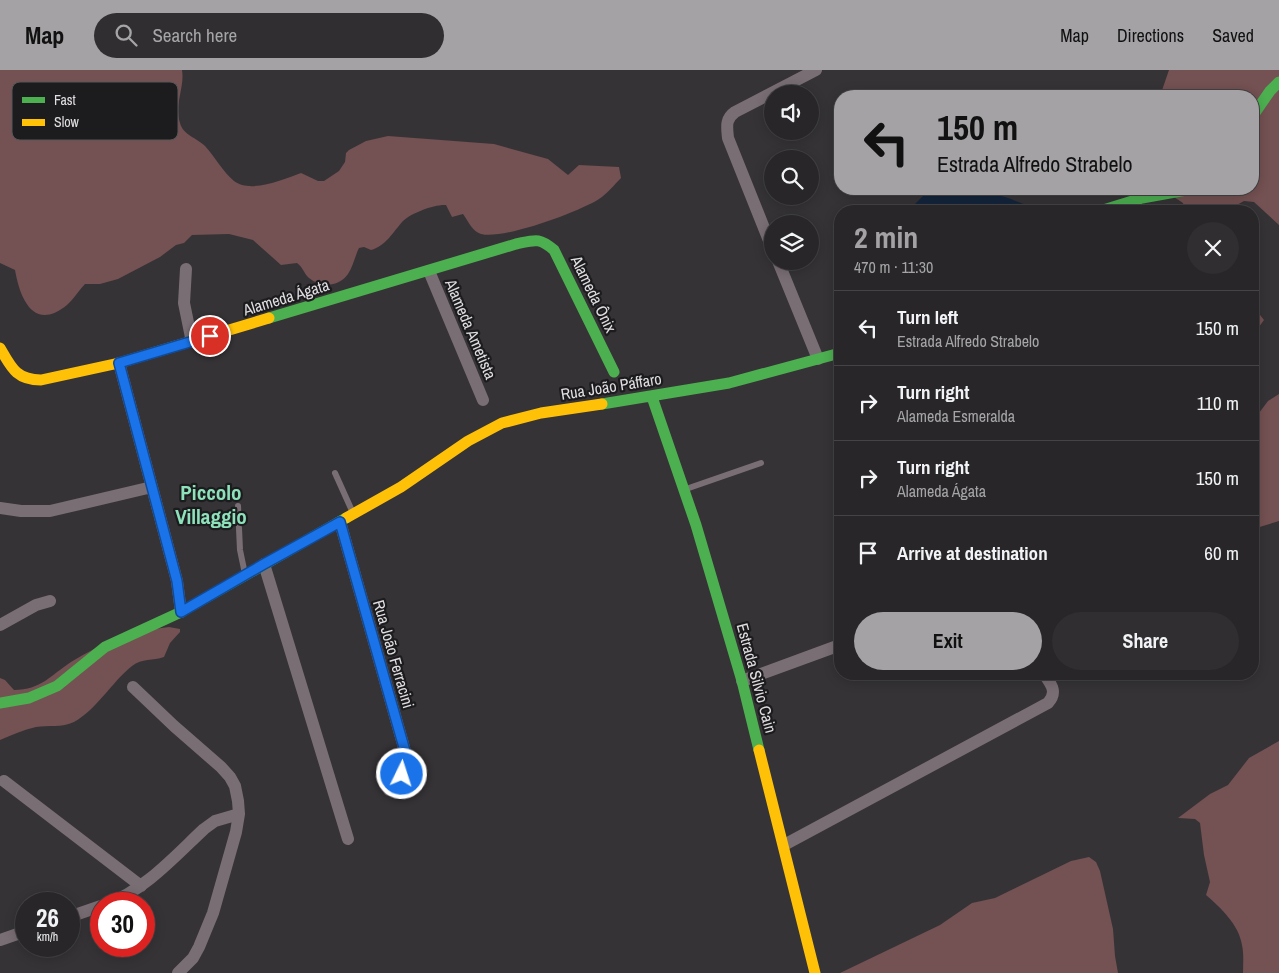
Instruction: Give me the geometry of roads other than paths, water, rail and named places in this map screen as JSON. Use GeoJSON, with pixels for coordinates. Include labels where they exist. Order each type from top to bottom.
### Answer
{"type":"FeatureCollection","features":[{"type":"Feature","properties":{"kind":"street"},"geometry":{"type":"LineString","coordinates":[[764,228],[728,138],[727,123],[729,116],[816,70]]}},
{"type":"Feature","properties":{"kind":"street"},"geometry":{"type":"LineString","coordinates":[[1259,107],[1279,82]]}},
{"type":"Feature","properties":{"kind":"street"},"geometry":{"type":"LineString","coordinates":[[1119,205],[1159,195]]}},
{"type":"Feature","properties":{"kind":"street","name":"Alameda Ágata"},"geometry":{"type":"LineString","coordinates":[[0,348],[16,374],[32,381],[41,380],[119,363],[516,244],[536,240]]}},
{"type":"Feature","properties":{"kind":"street","name":"Alameda Ônix"},"geometry":{"type":"LineString","coordinates":[[536,240],[548,244],[554,250],[614,372]]}},
{"type":"Feature","properties":{"kind":"street"},"geometry":{"type":"LineString","coordinates":[[186,269],[184,303],[192,342]]}},
{"type":"Feature","properties":{"kind":"street"},"geometry":{"type":"LineString","coordinates":[[782,270],[818,359]]}},
{"type":"Feature","properties":{"kind":"street","name":"Alameda Ametista"},"geometry":{"type":"LineString","coordinates":[[429,271],[483,400]]}},
{"type":"Feature","properties":{"kind":"street","name":"Rua João Páffaro"},"geometry":{"type":"LineString","coordinates":[[0,703],[29,698],[57,686],[104,647],[181,612],[401,487],[468,441],[502,423],[541,413],[652,397],[729,383],[834,355]]}},
{"type":"Feature","properties":{"kind":"street"},"geometry":{"type":"LineString","coordinates":[[119,363],[177,581],[181,612]]}},
{"type":"Feature","properties":{"kind":"street","name":"Estrada Silvio Cain"},"geometry":{"type":"LineString","coordinates":[[652,397],[685,489],[742,681],[815,973]]}},
{"type":"Feature","properties":{"kind":"street"},"geometry":{"type":"LineString","coordinates":[[0,508],[38,512],[50,511],[152,487]]}},
{"type":"Feature","properties":{"kind":"street","name":"Rua João Ferracini"},"geometry":{"type":"LineString","coordinates":[[340,522],[405,751],[406,762],[402,774],[389,790]]}},
{"type":"Feature","properties":{"kind":"street"},"geometry":{"type":"LineString","coordinates":[[264,564],[348,839]]}},
{"type":"Feature","properties":{"kind":"street"},"geometry":{"type":"LineString","coordinates":[[0,625],[36,604],[50,601]]}},
{"type":"Feature","properties":{"kind":"street"},"geometry":{"type":"LineString","coordinates":[[742,681],[834,647]]}},
{"type":"Feature","properties":{"kind":"street"},"geometry":{"type":"LineString","coordinates":[[784,845],[1048,703],[1052,699],[1054,689],[1048,680]]}},
{"type":"Feature","properties":{"kind":"street"},"geometry":{"type":"LineString","coordinates":[[133,688],[230,777],[235,786],[239,814],[236,832],[212,913],[200,947],[193,958],[178,973]]}},
{"type":"Feature","properties":{"kind":"street"},"geometry":{"type":"LineString","coordinates":[[4,781],[141,886]]}},
{"type":"Feature","properties":{"kind":"street"},"geometry":{"type":"LineString","coordinates":[[131,892],[141,886],[215,821],[239,814]]}},
{"type":"Feature","properties":{"kind":"street"},"geometry":{"type":"LineString","coordinates":[[0,940],[15,935]]}},
{"type":"Feature","properties":{"kind":"lane"},"geometry":{"type":"LineString","coordinates":[[685,489],[761,464]]}},
{"type":"Feature","properties":{"kind":"lane"},"geometry":{"type":"LineString","coordinates":[[335,474],[354,514]]}},
{"type":"Feature","properties":{"kind":"lane"},"geometry":{"type":"LineString","coordinates":[[238,506],[240,550],[246,575]]}},
{"type":"Feature","properties":{"kind":"water"},"geometry":{"type":"Polygon","coordinates":[[[924,195],[999,195],[1026,205],[914,205],[924,195]]]}},
{"type":"Feature","properties":{"kind":"district","name":"Piccolo Villaggio"},"geometry":{"type":"Point","coordinates":[211,504]}}]}
